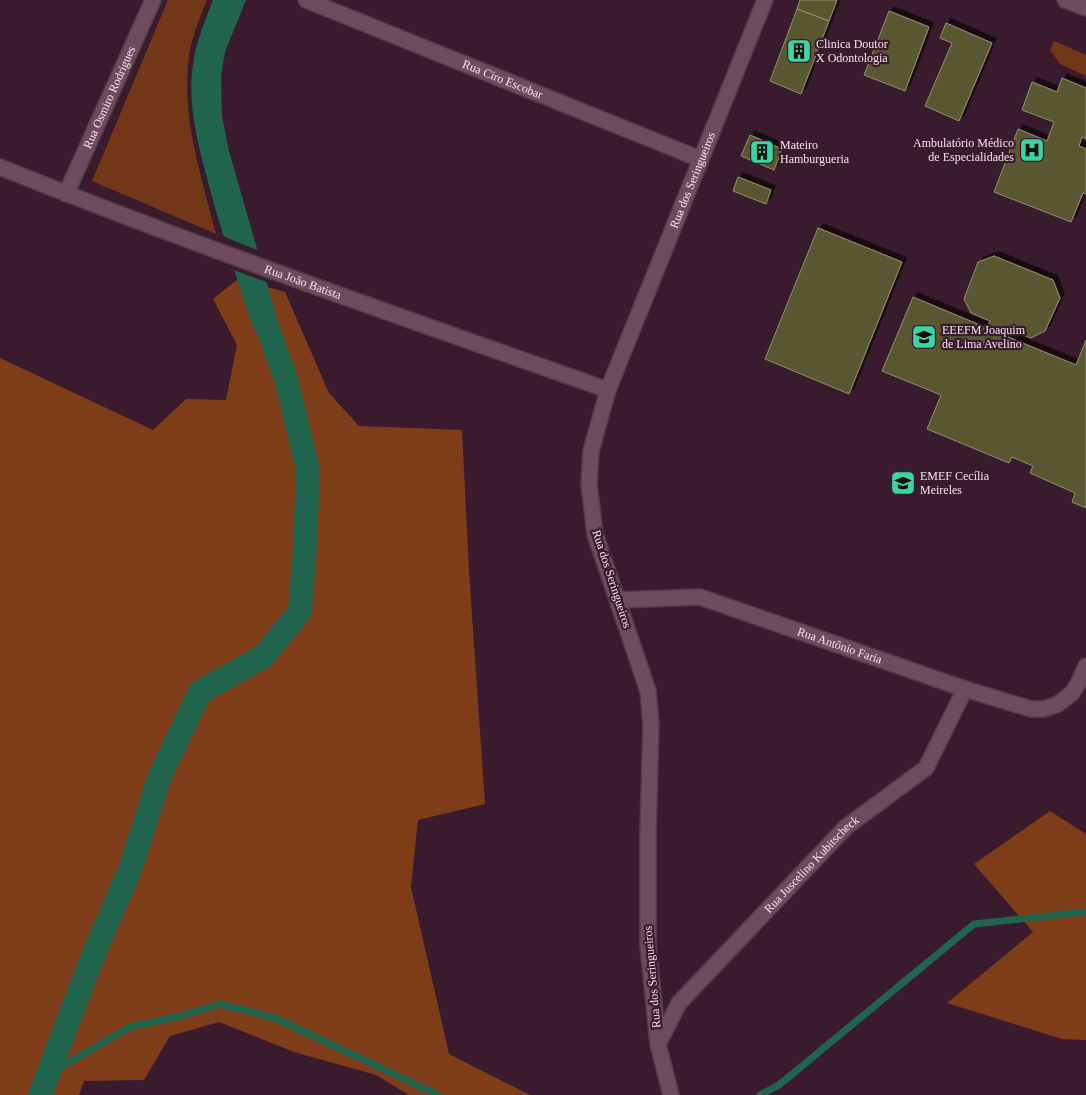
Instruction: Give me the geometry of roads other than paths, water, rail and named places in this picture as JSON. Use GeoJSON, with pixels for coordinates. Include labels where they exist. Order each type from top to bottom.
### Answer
{"type":"FeatureCollection","features":[{"type":"Feature","properties":{"kind":"street","name":"Rua Osmiro Rodrigues"},"geometry":{"type":"LineString","coordinates":[[66,194],[152,0]]}},
{"type":"Feature","properties":{"kind":"street","name":"Rua Ciro Escobar"},"geometry":{"type":"LineString","coordinates":[[306,0],[700,159]]}},
{"type":"Feature","properties":{"kind":"street","name":"Rua dos Seringueiros"},"geometry":{"type":"LineString","coordinates":[[671,1095],[658,1044],[648,946],[648,832],[651,725],[648,691],[595,534],[589,484],[591,451],[608,390],[765,0]]}},
{"type":"Feature","properties":{"kind":"street"},"geometry":{"type":"LineString","coordinates":[[1065,0],[1086,8]]}},
{"type":"Feature","properties":{"kind":"street","name":"Rua João Batista"},"geometry":{"type":"LineString","coordinates":[[0,167],[66,194],[265,268],[608,390]]}},
{"type":"Feature","properties":{"kind":"street","name":"Rua Antônio Faria"},"geometry":{"type":"LineString","coordinates":[[618,600],[700,597],[965,689],[1032,710],[1044,709],[1058,704],[1072,693],[1080,682],[1086,666]]}},
{"type":"Feature","properties":{"kind":"street","name":"Rua Juscelino Kubitscheck"},"geometry":{"type":"LineString","coordinates":[[658,1044],[679,1003],[846,827],[926,768],[965,689]]}},
{"type":"Feature","properties":{"kind":"waterway"},"geometry":{"type":"LineString","coordinates":[[40,1095],[93,956],[131,867],[160,776],[200,692],[264,656],[300,611],[308,470],[286,379],[255,293]]}},
{"type":"Feature","properties":{"kind":"waterway"},"geometry":{"type":"LineString","coordinates":[[760,1095],[779,1085],[974,924],[1086,912]]}},
{"type":"Feature","properties":{"kind":"waterway"},"geometry":{"type":"LineString","coordinates":[[46,1076],[130,1027],[177,1017],[220,1004],[275,1018],[438,1095]]}},
{"type":"Feature","properties":{"kind":"place","name":"Clinica Doutor X Odontologia"},"geometry":{"type":"Point","coordinates":[799,51]}},
{"type":"Feature","properties":{"kind":"place","name":"Ambulatório Médico de Especialidades"},"geometry":{"type":"Point","coordinates":[1032,150]}},
{"type":"Feature","properties":{"kind":"place","name":"Mateiro Hamburgueria"},"geometry":{"type":"Point","coordinates":[762,152]}},
{"type":"Feature","properties":{"kind":"place","name":"EEEFM Joaquim de Lima Avelino"},"geometry":{"type":"Point","coordinates":[924,337]}},
{"type":"Feature","properties":{"kind":"place","name":"EMEF Cecília Meireles"},"geometry":{"type":"Point","coordinates":[903,483]}}]}
